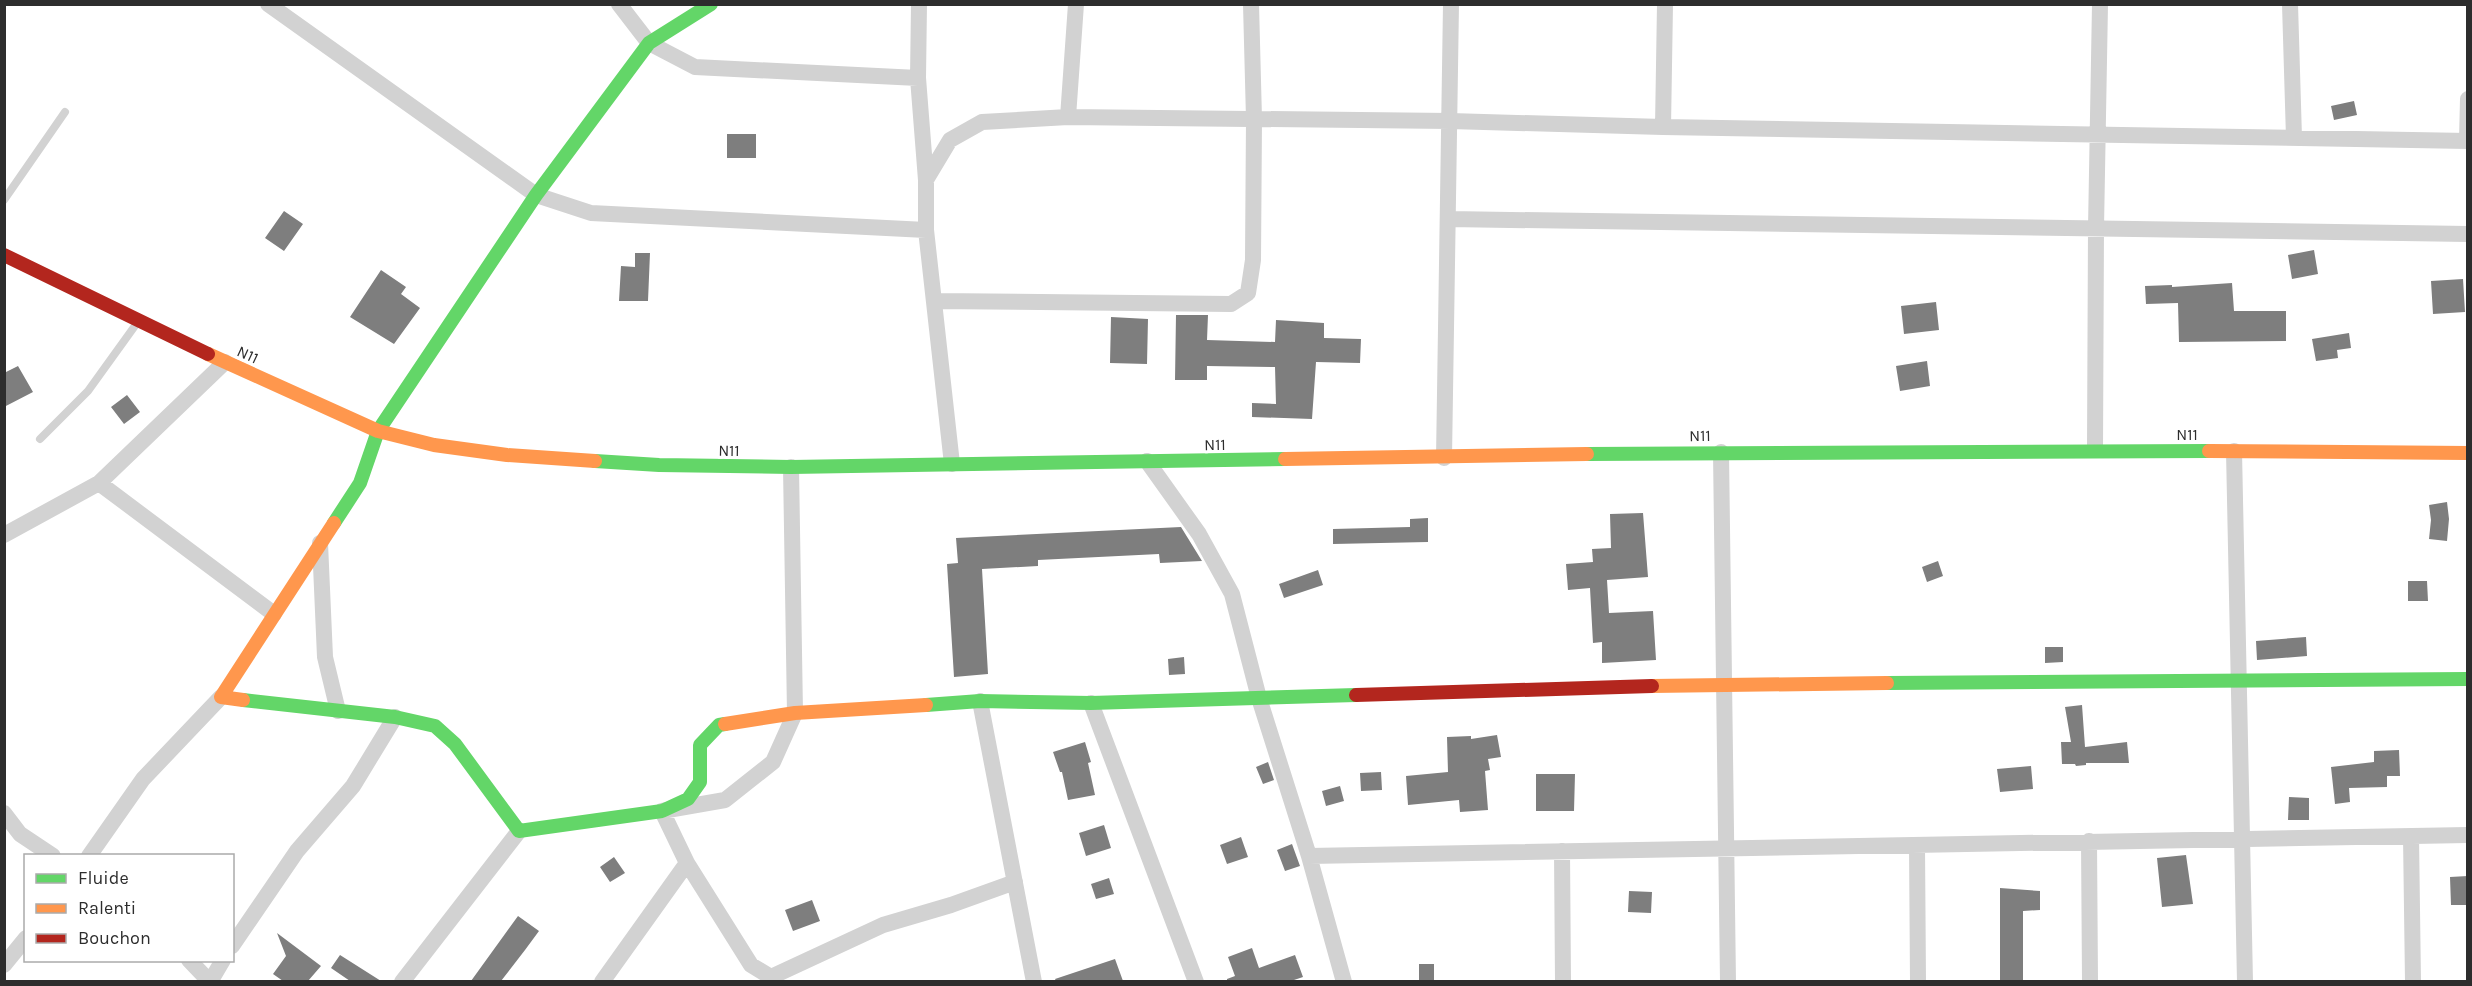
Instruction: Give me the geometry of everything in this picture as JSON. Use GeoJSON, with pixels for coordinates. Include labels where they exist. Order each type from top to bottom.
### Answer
{"type":"FeatureCollection","features":[{"type":"Feature","properties":{"kind":"street"},"geometry":{"type":"LineString","coordinates":[[268,4],[536,195],[591,213],[926,230]]}},
{"type":"Feature","properties":{"kind":"street"},"geometry":{"type":"LineString","coordinates":[[619,4],[649,43],[695,67],[918,78]]}},
{"type":"Feature","properties":{"kind":"street"},"geometry":{"type":"LineString","coordinates":[[90,854],[143,779],[221,697],[360,483],[378,431],[536,195],[649,43],[711,4]]}},
{"type":"Feature","properties":{"kind":"street"},"geometry":{"type":"LineString","coordinates":[[920,4],[918,78],[926,180],[926,230],[952,464]]}},
{"type":"Feature","properties":{"kind":"street"},"geometry":{"type":"LineString","coordinates":[[1068,117],[1076,4]]}},
{"type":"Feature","properties":{"kind":"street"},"geometry":{"type":"LineString","coordinates":[[934,301],[1231,304],[1248,293],[1253,260],[1254,119],[1251,4]]}},
{"type":"Feature","properties":{"kind":"street"},"geometry":{"type":"LineString","coordinates":[[1444,458],[1451,4]]}},
{"type":"Feature","properties":{"kind":"street"},"geometry":{"type":"LineString","coordinates":[[1663,127],[1665,4]]}},
{"type":"Feature","properties":{"kind":"street"},"geometry":{"type":"LineString","coordinates":[[2095,450],[2100,4]]}},
{"type":"Feature","properties":{"kind":"street"},"geometry":{"type":"LineString","coordinates":[[2290,4],[2294,138]]}},
{"type":"Feature","properties":{"kind":"street"},"geometry":{"type":"LineString","coordinates":[[926,180],[950,140],[982,122],[1068,117],[1450,121],[1663,127],[2467,141],[2468,99]]}},
{"type":"Feature","properties":{"kind":"street"},"geometry":{"type":"LineString","coordinates":[[1449,219],[2468,234]]}},
{"type":"Feature","properties":{"kind":"street","name":"N11"},"geometry":{"type":"LineString","coordinates":[[4,255],[225,362],[378,431],[434,445],[507,456],[659,465],[791,467],[1721,452],[2095,450],[2468,453]]}},
{"type":"Feature","properties":{"kind":"street"},"geometry":{"type":"LineString","coordinates":[[4,536],[99,483],[225,362]]}},
{"type":"Feature","properties":{"kind":"street"},"geometry":{"type":"LineString","coordinates":[[2234,451],[2245,981]]}},
{"type":"Feature","properties":{"kind":"street"},"geometry":{"type":"LineString","coordinates":[[1721,452],[1728,981]]}},
{"type":"Feature","properties":{"kind":"street"},"geometry":{"type":"LineString","coordinates":[[1147,461],[1199,534],[1232,594],[1259,698],[1309,856],[1344,981]]}},
{"type":"Feature","properties":{"kind":"street"},"geometry":{"type":"LineString","coordinates":[[402,981],[519,831],[725,800],[773,762],[795,712],[791,467]]}},
{"type":"Feature","properties":{"kind":"street"},"geometry":{"type":"LineString","coordinates":[[99,483],[274,614]]}},
{"type":"Feature","properties":{"kind":"street"},"geometry":{"type":"LineString","coordinates":[[320,543],[325,657],[338,711]]}},
{"type":"Feature","properties":{"kind":"street"},"geometry":{"type":"LineString","coordinates":[[662,811],[688,799],[700,782],[700,745],[718,725],[795,712],[980,701],[1091,703],[1724,684],[2468,680]]}},
{"type":"Feature","properties":{"kind":"street"},"geometry":{"type":"LineString","coordinates":[[221,697],[395,717],[435,726],[455,744],[519,831]]}},
{"type":"Feature","properties":{"kind":"street"},"geometry":{"type":"LineString","coordinates":[[980,701],[1034,981]]}},
{"type":"Feature","properties":{"kind":"street"},"geometry":{"type":"LineString","coordinates":[[1091,703],[1196,981]]}},
{"type":"Feature","properties":{"kind":"street"},"geometry":{"type":"LineString","coordinates":[[234,943],[297,851],[353,786],[395,717]]}},
{"type":"Feature","properties":{"kind":"street"},"geometry":{"type":"LineString","coordinates":[[662,811],[687,863],[752,965],[771,977],[784,976],[883,925],[951,905],[1015,882]]}},
{"type":"Feature","properties":{"kind":"street"},"geometry":{"type":"LineString","coordinates":[[4,813],[20,834],[51,854]]}},
{"type":"Feature","properties":{"kind":"street"},"geometry":{"type":"LineString","coordinates":[[1309,856],[2468,835]]}},
{"type":"Feature","properties":{"kind":"street"},"geometry":{"type":"LineString","coordinates":[[2411,836],[2413,981]]}},
{"type":"Feature","properties":{"kind":"street"},"geometry":{"type":"LineString","coordinates":[[2089,842],[2090,981]]}},
{"type":"Feature","properties":{"kind":"street"},"geometry":{"type":"LineString","coordinates":[[1917,846],[1918,981]]}},
{"type":"Feature","properties":{"kind":"street"},"geometry":{"type":"LineString","coordinates":[[1562,851],[1563,981]]}},
{"type":"Feature","properties":{"kind":"street"},"geometry":{"type":"LineString","coordinates":[[602,981],[687,863]]}},
{"type":"Feature","properties":{"kind":"street"},"geometry":{"type":"LineString","coordinates":[[4,965],[24,940]]}},
{"type":"Feature","properties":{"kind":"street"},"geometry":{"type":"LineString","coordinates":[[191,962],[210,981],[222,962]]}},
{"type":"Feature","properties":{"kind":"lane"},"geometry":{"type":"LineString","coordinates":[[4,200],[65,112]]}},
{"type":"Feature","properties":{"kind":"lane"},"geometry":{"type":"LineString","coordinates":[[40,439],[88,391],[139,320]]}},
{"type":"Feature","properties":{"kind":"building"},"geometry":{"type":"Polygon","coordinates":[[[2354,101],[2357,115],[2334,120],[2331,106],[2354,101]]]}},
{"type":"Feature","properties":{"kind":"building"},"geometry":{"type":"Polygon","coordinates":[[[727,134],[756,134],[756,158],[727,158],[727,134]]]}},
{"type":"Feature","properties":{"kind":"building"},"geometry":{"type":"Polygon","coordinates":[[[284,211],[303,224],[284,251],[265,238],[284,211]]]}},
{"type":"Feature","properties":{"kind":"building"},"geometry":{"type":"Polygon","coordinates":[[[2314,250],[2318,274],[2292,279],[2288,255],[2314,250]]]}},
{"type":"Feature","properties":{"kind":"building"},"geometry":{"type":"Polygon","coordinates":[[[635,253],[650,253],[648,301],[619,301],[621,266],[635,267],[635,253]]]}},
{"type":"Feature","properties":{"kind":"building"},"geometry":{"type":"Polygon","coordinates":[[[381,270],[406,287],[401,294],[420,308],[394,344],[350,317],[381,270]]]}},
{"type":"Feature","properties":{"kind":"building"},"geometry":{"type":"Polygon","coordinates":[[[2463,279],[2465,312],[2433,314],[2431,281],[2463,279]]]}},
{"type":"Feature","properties":{"kind":"building"},"geometry":{"type":"Polygon","coordinates":[[[2232,283],[2234,311],[2286,311],[2286,341],[2179,342],[2178,303],[2146,304],[2145,286],[2172,285],[2172,287],[2232,283]]]}},
{"type":"Feature","properties":{"kind":"building"},"geometry":{"type":"Polygon","coordinates":[[[1936,302],[1939,330],[1904,334],[1901,306],[1936,302]]]}},
{"type":"Feature","properties":{"kind":"building"},"geometry":{"type":"Polygon","coordinates":[[[1176,315],[1208,315],[1207,340],[1275,342],[1276,320],[1324,323],[1324,338],[1361,339],[1360,363],[1316,362],[1312,419],[1252,417],[1252,403],[1276,404],[1275,367],[1207,366],[1207,380],[1175,380],[1176,315]]]}},
{"type":"Feature","properties":{"kind":"building"},"geometry":{"type":"Polygon","coordinates":[[[1111,317],[1148,319],[1147,364],[1110,363],[1111,317]]]}},
{"type":"Feature","properties":{"kind":"building"},"geometry":{"type":"Polygon","coordinates":[[[2349,333],[2351,348],[2337,350],[2338,358],[2316,361],[2312,339],[2349,333]]]}},
{"type":"Feature","properties":{"kind":"building"},"geometry":{"type":"Polygon","coordinates":[[[1927,361],[1930,386],[1900,391],[1896,366],[1927,361]]]}},
{"type":"Feature","properties":{"kind":"building"},"geometry":{"type":"Polygon","coordinates":[[[18,366],[33,392],[4,407],[4,373],[18,366]]]}},
{"type":"Feature","properties":{"kind":"building"},"geometry":{"type":"Polygon","coordinates":[[[127,395],[140,412],[124,424],[111,407],[127,395]]]}},
{"type":"Feature","properties":{"kind":"building"},"geometry":{"type":"Polygon","coordinates":[[[2447,502],[2449,519],[2447,541],[2429,539],[2431,520],[2429,505],[2447,502]]]}},
{"type":"Feature","properties":{"kind":"building"},"geometry":{"type":"Polygon","coordinates":[[[1643,513],[1648,577],[1607,580],[1609,613],[1653,611],[1656,660],[1602,663],[1602,642],[1593,643],[1590,588],[1568,590],[1566,564],[1593,562],[1592,549],[1611,548],[1610,514],[1643,513]]]}},
{"type":"Feature","properties":{"kind":"building"},"geometry":{"type":"Polygon","coordinates":[[[1428,518],[1428,542],[1333,544],[1333,529],[1410,527],[1410,519],[1428,518]]]}},
{"type":"Feature","properties":{"kind":"building"},"geometry":{"type":"Polygon","coordinates":[[[1181,527],[1202,561],[1160,563],[1159,554],[1038,560],[1038,566],[982,569],[988,674],[954,677],[947,564],[958,563],[956,538],[1181,527]]]}},
{"type":"Feature","properties":{"kind":"building"},"geometry":{"type":"Polygon","coordinates":[[[1938,561],[1943,576],[1927,582],[1922,567],[1938,561]]]}},
{"type":"Feature","properties":{"kind":"building"},"geometry":{"type":"Polygon","coordinates":[[[1318,570],[1323,585],[1284,598],[1279,584],[1318,570]]]}},
{"type":"Feature","properties":{"kind":"building"},"geometry":{"type":"Polygon","coordinates":[[[2408,581],[2427,581],[2428,601],[2408,601],[2408,581]]]}},
{"type":"Feature","properties":{"kind":"building"},"geometry":{"type":"Polygon","coordinates":[[[2306,637],[2307,656],[2257,660],[2256,641],[2306,637]]]}},
{"type":"Feature","properties":{"kind":"building"},"geometry":{"type":"Polygon","coordinates":[[[2045,647],[2063,647],[2063,662],[2045,663],[2045,647]]]}},
{"type":"Feature","properties":{"kind":"building"},"geometry":{"type":"Polygon","coordinates":[[[1184,657],[1185,674],[1169,675],[1168,659],[1184,657]]]}},
{"type":"Feature","properties":{"kind":"building"},"geometry":{"type":"Polygon","coordinates":[[[2082,705],[2085,747],[2127,742],[2129,763],[2086,763],[2086,765],[2076,766],[2075,764],[2062,764],[2061,742],[2071,742],[2065,707],[2082,705]]]}},
{"type":"Feature","properties":{"kind":"building"},"geometry":{"type":"Polygon","coordinates":[[[1497,735],[1501,757],[1488,759],[1490,770],[1485,771],[1488,810],[1460,812],[1459,800],[1408,805],[1406,776],[1448,772],[1447,737],[1471,736],[1471,739],[1497,735]]]}},
{"type":"Feature","properties":{"kind":"building"},"geometry":{"type":"Polygon","coordinates":[[[1085,742],[1091,762],[1088,763],[1095,795],[1068,800],[1062,772],[1060,772],[1053,752],[1085,742]]]}},
{"type":"Feature","properties":{"kind":"building"},"geometry":{"type":"Polygon","coordinates":[[[2399,750],[2400,776],[2387,776],[2387,787],[2349,788],[2350,802],[2335,804],[2331,767],[2374,762],[2374,751],[2399,750]]]}},
{"type":"Feature","properties":{"kind":"building"},"geometry":{"type":"Polygon","coordinates":[[[1268,762],[1274,780],[1263,784],[1256,767],[1268,762]]]}},
{"type":"Feature","properties":{"kind":"building"},"geometry":{"type":"Polygon","coordinates":[[[2031,766],[2033,789],[2000,792],[1997,769],[2031,766]]]}},
{"type":"Feature","properties":{"kind":"building"},"geometry":{"type":"Polygon","coordinates":[[[1381,772],[1382,790],[1361,791],[1360,773],[1381,772]]]}},
{"type":"Feature","properties":{"kind":"building"},"geometry":{"type":"Polygon","coordinates":[[[1536,774],[1575,774],[1574,811],[1536,811],[1536,774]]]}},
{"type":"Feature","properties":{"kind":"building"},"geometry":{"type":"Polygon","coordinates":[[[1340,786],[1344,801],[1326,806],[1322,791],[1340,786]]]}},
{"type":"Feature","properties":{"kind":"building"},"geometry":{"type":"Polygon","coordinates":[[[2289,797],[2309,798],[2309,820],[2288,820],[2289,797]]]}},
{"type":"Feature","properties":{"kind":"building"},"geometry":{"type":"Polygon","coordinates":[[[1104,825],[1111,848],[1086,856],[1079,833],[1104,825]]]}},
{"type":"Feature","properties":{"kind":"building"},"geometry":{"type":"Polygon","coordinates":[[[1241,837],[1248,857],[1227,864],[1220,845],[1241,837]]]}},
{"type":"Feature","properties":{"kind":"building"},"geometry":{"type":"Polygon","coordinates":[[[1292,844],[1300,866],[1285,871],[1277,850],[1292,844]]]}},
{"type":"Feature","properties":{"kind":"building"},"geometry":{"type":"Polygon","coordinates":[[[2186,855],[2193,904],[2162,907],[2157,858],[2186,855]]]}},
{"type":"Feature","properties":{"kind":"building"},"geometry":{"type":"Polygon","coordinates":[[[614,857],[625,873],[610,882],[600,867],[614,857]]]}},
{"type":"Feature","properties":{"kind":"building"},"geometry":{"type":"Polygon","coordinates":[[[2468,876],[2468,905],[2451,905],[2450,877],[2468,876]]]}},
{"type":"Feature","properties":{"kind":"building"},"geometry":{"type":"Polygon","coordinates":[[[1109,878],[1114,894],[1096,899],[1091,884],[1109,878]]]}},
{"type":"Feature","properties":{"kind":"building"},"geometry":{"type":"Polygon","coordinates":[[[2000,888],[2040,891],[2040,910],[2023,911],[2023,981],[2000,981],[2000,888]]]}},
{"type":"Feature","properties":{"kind":"building"},"geometry":{"type":"Polygon","coordinates":[[[1629,891],[1652,892],[1651,913],[1628,912],[1629,891]]]}},
{"type":"Feature","properties":{"kind":"building"},"geometry":{"type":"Polygon","coordinates":[[[812,900],[820,921],[793,931],[785,910],[812,900]]]}},
{"type":"Feature","properties":{"kind":"building"},"geometry":{"type":"Polygon","coordinates":[[[518,916],[539,931],[501,981],[471,981],[518,916]]]}},
{"type":"Feature","properties":{"kind":"building"},"geometry":{"type":"Polygon","coordinates":[[[277,933],[321,966],[308,981],[283,981],[273,974],[286,956],[277,933]]]}},
{"type":"Feature","properties":{"kind":"building"},"geometry":{"type":"Polygon","coordinates":[[[1252,948],[1259,968],[1295,955],[1303,977],[1291,981],[1227,981],[1235,976],[1228,957],[1252,948]]]}},
{"type":"Feature","properties":{"kind":"building"},"geometry":{"type":"Polygon","coordinates":[[[340,955],[381,981],[350,981],[331,968],[340,955]]]}},
{"type":"Feature","properties":{"kind":"building"},"geometry":{"type":"Polygon","coordinates":[[[1115,959],[1123,981],[1056,981],[1055,979],[1115,959]]]}},
{"type":"Feature","properties":{"kind":"building"},"geometry":{"type":"Polygon","coordinates":[[[1419,964],[1434,964],[1434,981],[1419,981],[1419,964]]]}},
{"type":"Feature","properties":{"kind":"traffic: fast"},"geometry":{"type":"LineString","coordinates":[[334,523],[360,483],[378,431],[536,195],[649,43],[711,4]]}},
{"type":"Feature","properties":{"kind":"traffic: fast"},"geometry":{"type":"LineString","coordinates":[[1587,454],[2209,451]]}},
{"type":"Feature","properties":{"kind":"traffic: fast"},"geometry":{"type":"LineString","coordinates":[[595,461],[659,465],[791,467],[1285,459]]}},
{"type":"Feature","properties":{"kind":"traffic: fast"},"geometry":{"type":"LineString","coordinates":[[1887,683],[2468,679]]}},
{"type":"Feature","properties":{"kind":"traffic: fast"},"geometry":{"type":"LineString","coordinates":[[926,705],[980,701],[1091,703],[1356,695]]}},
{"type":"Feature","properties":{"kind":"traffic: fast"},"geometry":{"type":"LineString","coordinates":[[243,700],[395,717],[435,726],[455,744],[519,831],[662,811],[688,799],[700,782],[700,745],[719,725],[725,724]]}},
{"type":"Feature","properties":{"kind":"traffic: slow"},"geometry":{"type":"LineString","coordinates":[[208,354],[378,431],[434,445],[507,455],[595,461]]}},
{"type":"Feature","properties":{"kind":"traffic: slow"},"geometry":{"type":"LineString","coordinates":[[2209,451],[2468,453]]}},
{"type":"Feature","properties":{"kind":"traffic: slow"},"geometry":{"type":"LineString","coordinates":[[1285,459],[1587,454]]}},
{"type":"Feature","properties":{"kind":"traffic: slow"},"geometry":{"type":"LineString","coordinates":[[243,700],[221,697],[334,523]]}},
{"type":"Feature","properties":{"kind":"traffic: slow"},"geometry":{"type":"LineString","coordinates":[[1652,686],[1887,683]]}},
{"type":"Feature","properties":{"kind":"traffic: slow"},"geometry":{"type":"LineString","coordinates":[[725,724],[795,713],[926,705]]}},
{"type":"Feature","properties":{"kind":"traffic: jam"},"geometry":{"type":"LineString","coordinates":[[4,255],[208,354]]}},
{"type":"Feature","properties":{"kind":"traffic: jam"},"geometry":{"type":"LineString","coordinates":[[1356,695],[1652,686]]}}]}
